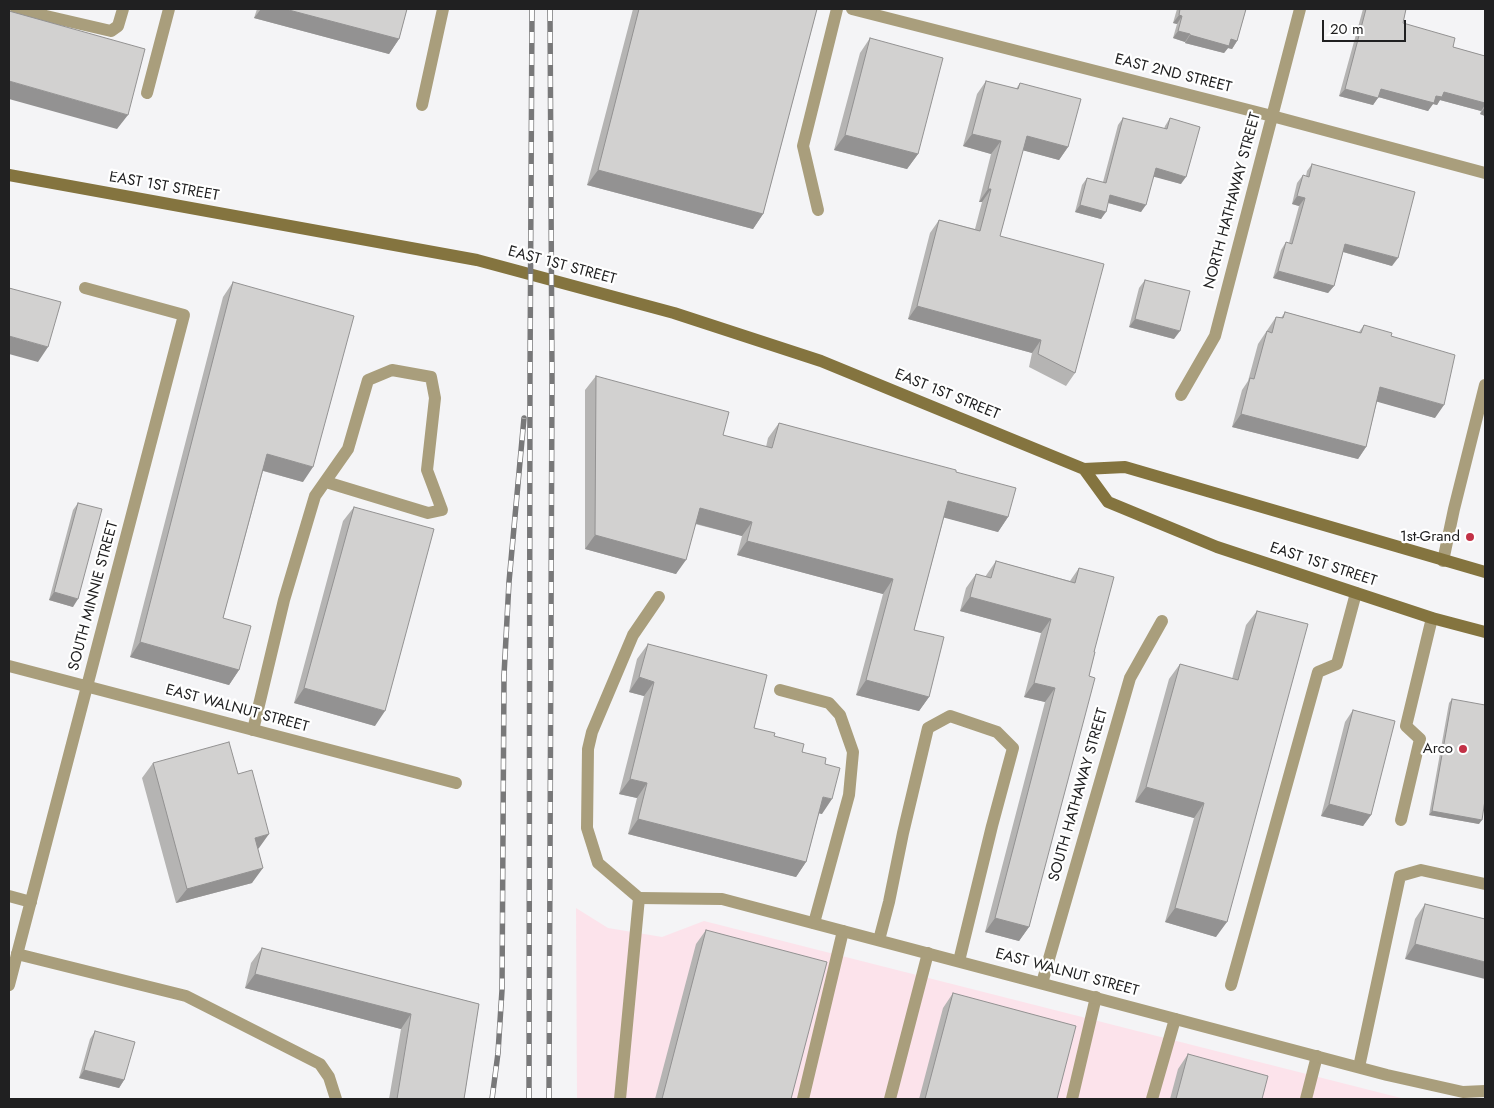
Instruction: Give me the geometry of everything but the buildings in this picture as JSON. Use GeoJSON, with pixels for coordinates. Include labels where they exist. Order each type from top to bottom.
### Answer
{"type":"FeatureCollection","features":[{"type":"Feature","properties":{"kind":"main road","name":"EAST 1ST STREET"},"geometry":{"type":"LineString","coordinates":[[9,175],[477,260],[674,312],[821,361],[1084,469],[1125,467],[1485,572]]}},
{"type":"Feature","properties":{"kind":"main road","name":"EAST 1ST STREET"},"geometry":{"type":"LineString","coordinates":[[1084,469],[1108,502],[1217,547],[1432,618],[1485,632]]}},
{"type":"Feature","properties":{"kind":"street"},"geometry":{"type":"LineString","coordinates":[[16,9],[111,30],[118,26],[123,9]]}},
{"type":"Feature","properties":{"kind":"street"},"geometry":{"type":"LineString","coordinates":[[147,93],[169,9]]}},
{"type":"Feature","properties":{"kind":"street"},"geometry":{"type":"LineString","coordinates":[[422,105],[443,9]]}},
{"type":"Feature","properties":{"kind":"street"},"geometry":{"type":"LineString","coordinates":[[818,210],[803,146],[837,9]]}},
{"type":"Feature","properties":{"kind":"street","name":"EAST 2ND STREET"},"geometry":{"type":"LineString","coordinates":[[852,9],[1485,172]]}},
{"type":"Feature","properties":{"kind":"street","name":"NORTH HATHAWAY STREET"},"geometry":{"type":"LineString","coordinates":[[1181,395],[1215,336],[1300,9]]}},
{"type":"Feature","properties":{"kind":"street","name":"SOUTH MINNIE STREET"},"geometry":{"type":"LineString","coordinates":[[9,985],[184,315],[85,288]]}},
{"type":"Feature","properties":{"kind":"street"},"geometry":{"type":"LineString","coordinates":[[254,730],[284,600],[315,496],[348,449],[368,380],[392,370],[431,378],[435,398],[427,470],[442,510],[428,513],[326,482]]}},
{"type":"Feature","properties":{"kind":"street"},"geometry":{"type":"LineString","coordinates":[[1443,561],[1485,385]]}},
{"type":"Feature","properties":{"kind":"street"},"geometry":{"type":"LineString","coordinates":[[1231,985],[1318,672],[1337,664],[1356,593]]}},
{"type":"Feature","properties":{"kind":"street"},"geometry":{"type":"LineString","coordinates":[[620,1099],[639,898],[598,863],[586,828],[588,749],[592,732],[634,635],[659,597]]}},
{"type":"Feature","properties":{"kind":"street"},"geometry":{"type":"LineString","coordinates":[[1401,820],[1420,739],[1406,726],[1432,618]]}},
{"type":"Feature","properties":{"kind":"street","name":"SOUTH HATHAWAY STREET"},"geometry":{"type":"LineString","coordinates":[[1042,983],[1130,678],[1162,621]]}},
{"type":"Feature","properties":{"kind":"street","name":"EAST WALNUT STREET"},"geometry":{"type":"LineString","coordinates":[[9,666],[456,783]]}},
{"type":"Feature","properties":{"kind":"street"},"geometry":{"type":"LineString","coordinates":[[780,690],[829,703],[840,715],[853,752],[849,795],[814,923]]}},
{"type":"Feature","properties":{"kind":"street"},"geometry":{"type":"LineString","coordinates":[[879,940],[928,728],[950,716],[997,732],[1013,748],[959,961]]}},
{"type":"Feature","properties":{"kind":"street"},"geometry":{"type":"LineString","coordinates":[[1359,1067],[1400,876],[1421,870],[1485,884]]}},
{"type":"Feature","properties":{"kind":"street"},"geometry":{"type":"LineString","coordinates":[[9,896],[31,902]]}},
{"type":"Feature","properties":{"kind":"street","name":"EAST WALNUT STREET"},"geometry":{"type":"LineString","coordinates":[[639,898],[722,899],[1359,1067],[1454,1095],[1464,1092],[1485,1092]]}},
{"type":"Feature","properties":{"kind":"street"},"geometry":{"type":"LineString","coordinates":[[803,1099],[843,931]]}},
{"type":"Feature","properties":{"kind":"street"},"geometry":{"type":"LineString","coordinates":[[890,1099],[928,953]]}},
{"type":"Feature","properties":{"kind":"street"},"geometry":{"type":"LineString","coordinates":[[17,954],[186,996],[320,1064],[329,1077],[336,1099]]}},
{"type":"Feature","properties":{"kind":"street"},"geometry":{"type":"LineString","coordinates":[[1072,1099],[1096,997]]}},
{"type":"Feature","properties":{"kind":"street"},"geometry":{"type":"LineString","coordinates":[[1152,1099],[1175,1018]]}},
{"type":"Feature","properties":{"kind":"street"},"geometry":{"type":"LineString","coordinates":[[1306,1099],[1317,1056]]}},
{"type":"Feature","properties":{"kind":"shaded area"},"geometry":{"type":"Polygon","coordinates":[[[576,908],[608,928],[662,937],[704,921],[1405,1099],[577,1099],[576,908]]]}},
{"type":"Feature","properties":{"kind":"railway"},"geometry":{"type":"LineString","coordinates":[[529,1099],[532,9]]}},
{"type":"Feature","properties":{"kind":"railway"},"geometry":{"type":"LineString","coordinates":[[549,1099],[552,379],[550,9]]}},
{"type":"Feature","properties":{"kind":"railway"},"geometry":{"type":"LineString","coordinates":[[492,1099],[498,1053],[502,990],[504,675],[509,582],[524,418]]}},
{"type":"Feature","properties":{"kind":"place","name":"1st-Grand"},"geometry":{"type":"Point","coordinates":[1470,537]}},
{"type":"Feature","properties":{"kind":"place","name":"Arco"},"geometry":{"type":"Point","coordinates":[1463,749]}}]}
